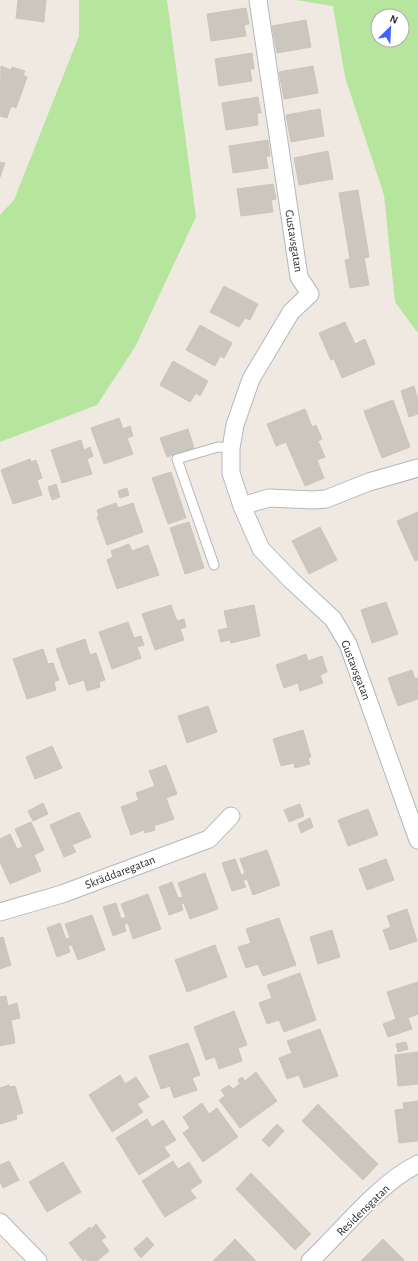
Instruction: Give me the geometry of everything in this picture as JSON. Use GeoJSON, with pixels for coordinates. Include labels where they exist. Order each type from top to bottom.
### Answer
{"type":"FeatureCollection","features":[{"type":"Feature","properties":{"kind":"street","name":"Gustavsgatan"},"geometry":{"type":"LineString","coordinates":[[258,0],[299,277],[310,294],[290,312],[251,380],[235,425],[231,448],[231,473],[242,506],[261,549],[291,580],[333,619],[348,644],[418,840]]}},
{"type":"Feature","properties":{"kind":"street"},"geometry":{"type":"LineString","coordinates":[[242,506],[269,498],[313,500],[326,499],[369,482],[418,468]]}},
{"type":"Feature","properties":{"kind":"street","name":"Skräddaregatan"},"geometry":{"type":"LineString","coordinates":[[0,912],[62,894],[209,839],[231,816]]}},
{"type":"Feature","properties":{"kind":"street","name":"Residensgatan"},"geometry":{"type":"LineString","coordinates":[[310,1261],[371,1199],[407,1169],[418,1164]]}},
{"type":"Feature","properties":{"kind":"street"},"geometry":{"type":"LineString","coordinates":[[0,1222],[38,1261]]}},
{"type":"Feature","properties":{"kind":"lane"},"geometry":{"type":"LineString","coordinates":[[214,565],[177,459],[218,447],[231,448]]}},
{"type":"Feature","properties":{"kind":"green space"},"geometry":{"type":"Polygon","coordinates":[[[79,0],[167,0],[196,217],[135,347],[97,405],[0,442],[0,215],[14,200],[79,36],[79,0]]]}},
{"type":"Feature","properties":{"kind":"green space"},"geometry":{"type":"Polygon","coordinates":[[[296,0],[418,0],[418,333],[395,302],[384,195],[345,77],[333,6],[296,0]]]}},
{"type":"Feature","properties":{"kind":"building"},"geometry":{"type":"Polygon","coordinates":[[[18,0],[46,0],[44,22],[16,18],[18,0]]]}},
{"type":"Feature","properties":{"kind":"building"},"geometry":{"type":"Polygon","coordinates":[[[246,8],[249,24],[244,25],[246,36],[211,41],[207,14],[246,8]]]}},
{"type":"Feature","properties":{"kind":"building"},"geometry":{"type":"Polygon","coordinates":[[[306,20],[311,47],[277,53],[272,26],[306,20]]]}},
{"type":"Feature","properties":{"kind":"building"},"geometry":{"type":"Polygon","coordinates":[[[252,53],[254,69],[250,69],[252,81],[219,86],[215,59],[252,53]]]}},
{"type":"Feature","properties":{"kind":"building"},"geometry":{"type":"Polygon","coordinates":[[[1,66],[11,70],[12,67],[25,71],[23,75],[27,77],[16,108],[11,106],[7,118],[0,116],[1,66]]]}},
{"type":"Feature","properties":{"kind":"building"},"geometry":{"type":"Polygon","coordinates":[[[313,66],[318,93],[284,99],[279,72],[313,66]]]}},
{"type":"Feature","properties":{"kind":"building"},"geometry":{"type":"Polygon","coordinates":[[[258,97],[261,113],[257,113],[258,125],[226,130],[222,103],[258,97]]]}},
{"type":"Feature","properties":{"kind":"building"},"geometry":{"type":"Polygon","coordinates":[[[320,109],[324,136],[291,142],[286,115],[320,109]]]}},
{"type":"Feature","properties":{"kind":"building"},"geometry":{"type":"Polygon","coordinates":[[[268,140],[270,156],[266,156],[268,168],[233,173],[229,146],[268,140]]]}},
{"type":"Feature","properties":{"kind":"building"},"geometry":{"type":"Polygon","coordinates":[[[328,151],[333,179],[299,185],[294,158],[328,151]]]}},
{"type":"Feature","properties":{"kind":"building"},"geometry":{"type":"Polygon","coordinates":[[[0,162],[5,163],[0,177],[0,162]]]}},
{"type":"Feature","properties":{"kind":"building"},"geometry":{"type":"Polygon","coordinates":[[[273,184],[276,199],[271,200],[273,212],[241,216],[237,189],[273,184]]]}},
{"type":"Feature","properties":{"kind":"building"},"geometry":{"type":"Polygon","coordinates":[[[358,190],[369,257],[364,258],[369,285],[350,288],[345,260],[350,259],[339,193],[358,190]]]}},
{"type":"Feature","properties":{"kind":"building"},"geometry":{"type":"Polygon","coordinates":[[[224,286],[258,304],[250,320],[245,318],[239,327],[210,312],[224,286]]]}},
{"type":"Feature","properties":{"kind":"building"},"geometry":{"type":"Polygon","coordinates":[[[345,322],[355,344],[365,339],[375,364],[342,378],[334,359],[331,360],[319,333],[345,322]]]}},
{"type":"Feature","properties":{"kind":"building"},"geometry":{"type":"Polygon","coordinates":[[[200,325],[232,343],[224,358],[220,356],[215,366],[186,350],[200,325]]]}},
{"type":"Feature","properties":{"kind":"building"},"geometry":{"type":"Polygon","coordinates":[[[173,361],[208,381],[200,396],[196,393],[190,402],[160,385],[173,361]]]}},
{"type":"Feature","properties":{"kind":"building"},"geometry":{"type":"Polygon","coordinates":[[[414,386],[418,400],[418,414],[409,417],[401,391],[414,386]]]}},
{"type":"Feature","properties":{"kind":"building"},"geometry":{"type":"Polygon","coordinates":[[[393,400],[410,447],[382,458],[364,411],[393,400]]]}},
{"type":"Feature","properties":{"kind":"building"},"geometry":{"type":"Polygon","coordinates":[[[305,409],[312,427],[316,425],[322,439],[318,441],[325,457],[317,460],[324,478],[305,486],[286,442],[276,446],[267,424],[305,409]]]}},
{"type":"Feature","properties":{"kind":"building"},"geometry":{"type":"Polygon","coordinates":[[[119,418],[123,429],[130,426],[133,436],[127,438],[133,454],[104,464],[91,428],[119,418]]]}},
{"type":"Feature","properties":{"kind":"building"},"geometry":{"type":"Polygon","coordinates":[[[188,429],[194,448],[167,457],[160,438],[188,429]]]}},
{"type":"Feature","properties":{"kind":"building"},"geometry":{"type":"Polygon","coordinates":[[[81,440],[84,450],[90,447],[93,456],[87,459],[92,474],[62,483],[51,450],[81,440]]]}},
{"type":"Feature","properties":{"kind":"building"},"geometry":{"type":"Polygon","coordinates":[[[30,459],[31,462],[36,460],[42,478],[37,480],[42,495],[13,504],[1,470],[30,459]]]}},
{"type":"Feature","properties":{"kind":"building"},"geometry":{"type":"Polygon","coordinates":[[[171,472],[186,518],[168,524],[152,478],[171,472]]]}},
{"type":"Feature","properties":{"kind":"building"},"geometry":{"type":"Polygon","coordinates":[[[56,484],[60,497],[52,500],[48,487],[56,484]]]}},
{"type":"Feature","properties":{"kind":"building"},"geometry":{"type":"Polygon","coordinates":[[[127,488],[129,495],[120,498],[118,491],[127,488]]]}},
{"type":"Feature","properties":{"kind":"building"},"geometry":{"type":"Polygon","coordinates":[[[116,503],[118,508],[133,503],[143,532],[107,545],[97,517],[99,516],[97,510],[116,503]]]}},
{"type":"Feature","properties":{"kind":"building"},"geometry":{"type":"Polygon","coordinates":[[[418,512],[418,560],[415,561],[397,521],[418,512]]]}},
{"type":"Feature","properties":{"kind":"building"},"geometry":{"type":"Polygon","coordinates":[[[189,522],[204,568],[185,574],[170,528],[189,522]]]}},
{"type":"Feature","properties":{"kind":"building"},"geometry":{"type":"Polygon","coordinates":[[[320,527],[337,560],[309,574],[292,541],[320,527]]]}},
{"type":"Feature","properties":{"kind":"building"},"geometry":{"type":"Polygon","coordinates":[[[129,544],[132,551],[148,545],[159,575],[117,589],[107,560],[113,557],[111,551],[129,544]]]}},
{"type":"Feature","properties":{"kind":"building"},"geometry":{"type":"Polygon","coordinates":[[[386,602],[398,634],[372,643],[361,610],[386,602]]]}},
{"type":"Feature","properties":{"kind":"building"},"geometry":{"type":"Polygon","coordinates":[[[171,605],[177,621],[184,619],[186,627],[180,629],[184,640],[155,650],[142,614],[171,605]]]}},
{"type":"Feature","properties":{"kind":"building"},"geometry":{"type":"Polygon","coordinates":[[[254,605],[260,636],[231,643],[230,640],[221,642],[218,630],[228,628],[224,611],[254,605]]]}},
{"type":"Feature","properties":{"kind":"building"},"geometry":{"type":"Polygon","coordinates":[[[128,622],[134,638],[141,636],[144,645],[137,647],[141,658],[112,669],[99,632],[128,622]]]}},
{"type":"Feature","properties":{"kind":"building"},"geometry":{"type":"Polygon","coordinates":[[[85,639],[90,655],[96,653],[105,680],[99,682],[100,687],[87,691],[84,680],[69,685],[56,649],[85,639]]]}},
{"type":"Feature","properties":{"kind":"building"},"geometry":{"type":"Polygon","coordinates":[[[43,649],[48,664],[53,663],[59,680],[54,682],[56,690],[27,699],[13,659],[43,649]]]}},
{"type":"Feature","properties":{"kind":"building"},"geometry":{"type":"Polygon","coordinates":[[[306,654],[308,661],[322,656],[327,672],[320,675],[323,683],[300,691],[298,683],[284,688],[276,665],[306,654]]]}},
{"type":"Feature","properties":{"kind":"building"},"geometry":{"type":"Polygon","coordinates":[[[412,670],[415,679],[418,678],[418,699],[398,706],[388,678],[412,670]]]}},
{"type":"Feature","properties":{"kind":"building"},"geometry":{"type":"Polygon","coordinates":[[[208,706],[217,732],[187,743],[178,716],[208,706]]]}},
{"type":"Feature","properties":{"kind":"building"},"geometry":{"type":"Polygon","coordinates":[[[303,730],[311,757],[308,758],[310,764],[295,768],[294,763],[281,766],[273,739],[303,730]]]}},
{"type":"Feature","properties":{"kind":"building"},"geometry":{"type":"Polygon","coordinates":[[[52,746],[62,768],[35,779],[26,757],[52,746]]]}},
{"type":"Feature","properties":{"kind":"building"},"geometry":{"type":"Polygon","coordinates":[[[166,765],[177,794],[166,798],[174,819],[154,826],[155,830],[145,833],[144,830],[131,835],[121,807],[139,800],[136,793],[155,786],[149,771],[166,765]]]}},
{"type":"Feature","properties":{"kind":"building"},"geometry":{"type":"Polygon","coordinates":[[[43,803],[48,814],[33,821],[28,811],[43,803]]]}},
{"type":"Feature","properties":{"kind":"building"},"geometry":{"type":"Polygon","coordinates":[[[300,804],[304,816],[289,822],[284,810],[300,804]]]}},
{"type":"Feature","properties":{"kind":"building"},"geometry":{"type":"Polygon","coordinates":[[[368,809],[378,835],[348,846],[338,820],[368,809]]]}},
{"type":"Feature","properties":{"kind":"building"},"geometry":{"type":"Polygon","coordinates":[[[79,812],[91,837],[72,845],[76,852],[64,857],[50,825],[79,812]]]}},
{"type":"Feature","properties":{"kind":"building"},"geometry":{"type":"Polygon","coordinates":[[[310,818],[313,827],[301,833],[298,824],[310,818]]]}},
{"type":"Feature","properties":{"kind":"building"},"geometry":{"type":"Polygon","coordinates":[[[31,822],[44,850],[34,855],[41,871],[10,884],[0,862],[0,839],[10,834],[17,849],[23,847],[15,829],[31,822]]]}},
{"type":"Feature","properties":{"kind":"building"},"geometry":{"type":"Polygon","coordinates":[[[267,850],[280,885],[253,895],[247,879],[243,881],[246,887],[232,891],[222,863],[235,859],[241,875],[245,873],[240,859],[267,850]]]}},
{"type":"Feature","properties":{"kind":"building"},"geometry":{"type":"Polygon","coordinates":[[[386,859],[394,880],[367,890],[359,869],[386,859]]]}},
{"type":"Feature","properties":{"kind":"building"},"geometry":{"type":"Polygon","coordinates":[[[205,873],[218,909],[190,919],[184,903],[181,904],[183,910],[169,915],[159,887],[172,882],[178,898],[183,897],[178,883],[205,873]]]}},
{"type":"Feature","properties":{"kind":"building"},"geometry":{"type":"Polygon","coordinates":[[[148,894],[161,929],[133,939],[128,923],[124,925],[126,931],[113,936],[103,907],[116,903],[121,919],[126,917],[121,904],[148,894]]]}},
{"type":"Feature","properties":{"kind":"building"},"geometry":{"type":"Polygon","coordinates":[[[407,909],[417,941],[390,950],[383,930],[391,927],[387,916],[407,909]]]}},
{"type":"Feature","properties":{"kind":"building"},"geometry":{"type":"Polygon","coordinates":[[[92,915],[105,950],[78,960],[72,945],[68,946],[70,952],[57,957],[47,928],[60,923],[66,939],[70,938],[65,924],[92,915]]]}},
{"type":"Feature","properties":{"kind":"building"},"geometry":{"type":"Polygon","coordinates":[[[279,918],[296,965],[263,976],[258,964],[246,968],[238,947],[251,943],[246,929],[279,918]]]}},
{"type":"Feature","properties":{"kind":"building"},"geometry":{"type":"Polygon","coordinates":[[[332,930],[340,957],[318,964],[310,937],[332,930]]]}},
{"type":"Feature","properties":{"kind":"building"},"geometry":{"type":"Polygon","coordinates":[[[3,937],[11,965],[0,969],[0,938],[3,937]]]}},
{"type":"Feature","properties":{"kind":"building"},"geometry":{"type":"Polygon","coordinates":[[[215,945],[227,977],[187,992],[175,960],[215,945]]]}},
{"type":"Feature","properties":{"kind":"building"},"geometry":{"type":"Polygon","coordinates":[[[300,973],[316,1020],[284,1032],[279,1020],[267,1024],[259,1003],[272,998],[267,985],[300,973]]]}},
{"type":"Feature","properties":{"kind":"building"},"geometry":{"type":"Polygon","coordinates":[[[418,982],[418,1014],[408,1018],[412,1029],[388,1037],[383,1024],[396,1019],[387,992],[418,982]]]}},
{"type":"Feature","properties":{"kind":"building"},"geometry":{"type":"Polygon","coordinates":[[[6,996],[8,1006],[17,1003],[20,1018],[11,1020],[15,1043],[0,1046],[0,997],[6,996]]]}},
{"type":"Feature","properties":{"kind":"building"},"geometry":{"type":"Polygon","coordinates":[[[234,1011],[247,1045],[238,1048],[242,1061],[219,1069],[215,1057],[206,1060],[194,1027],[234,1011]]]}},
{"type":"Feature","properties":{"kind":"building"},"geometry":{"type":"Polygon","coordinates":[[[320,1029],[338,1076],[304,1088],[299,1075],[287,1079],[279,1058],[292,1053],[287,1041],[320,1029]]]}},
{"type":"Feature","properties":{"kind":"building"},"geometry":{"type":"Polygon","coordinates":[[[406,1042],[408,1049],[398,1052],[396,1044],[406,1042]]]}},
{"type":"Feature","properties":{"kind":"building"},"geometry":{"type":"Polygon","coordinates":[[[188,1043],[200,1075],[192,1078],[197,1090],[174,1098],[170,1086],[161,1089],[149,1056],[188,1043]]]}},
{"type":"Feature","properties":{"kind":"building"},"geometry":{"type":"Polygon","coordinates":[[[418,1052],[418,1084],[398,1086],[395,1055],[418,1052]]]}},
{"type":"Feature","properties":{"kind":"building"},"geometry":{"type":"Polygon","coordinates":[[[256,1072],[277,1101],[240,1128],[219,1100],[225,1096],[221,1090],[229,1085],[233,1089],[240,1084],[238,1080],[242,1077],[245,1081],[256,1072]]]}},
{"type":"Feature","properties":{"kind":"building"},"geometry":{"type":"Polygon","coordinates":[[[120,1075],[125,1084],[136,1077],[149,1097],[137,1104],[143,1112],[112,1132],[89,1095],[120,1075]]]}},
{"type":"Feature","properties":{"kind":"building"},"geometry":{"type":"Polygon","coordinates":[[[9,1085],[9,1087],[15,1086],[23,1113],[16,1115],[17,1119],[0,1124],[0,1088],[9,1085]]]}},
{"type":"Feature","properties":{"kind":"building"},"geometry":{"type":"Polygon","coordinates":[[[418,1101],[418,1141],[399,1143],[395,1110],[404,1109],[403,1103],[418,1101]]]}},
{"type":"Feature","properties":{"kind":"building"},"geometry":{"type":"Polygon","coordinates":[[[202,1103],[209,1114],[217,1108],[238,1137],[203,1162],[183,1133],[190,1128],[183,1117],[202,1103]]]}},
{"type":"Feature","properties":{"kind":"building"},"geometry":{"type":"Polygon","coordinates":[[[318,1104],[378,1164],[363,1180],[302,1121],[318,1104]]]}},
{"type":"Feature","properties":{"kind":"building"},"geometry":{"type":"Polygon","coordinates":[[[147,1119],[152,1127],[163,1120],[176,1140],[164,1147],[170,1156],[139,1175],[116,1138],[147,1119]]]}},
{"type":"Feature","properties":{"kind":"building"},"geometry":{"type":"Polygon","coordinates":[[[277,1124],[284,1131],[269,1147],[262,1140],[277,1124]]]}},
{"type":"Feature","properties":{"kind":"building"},"geometry":{"type":"Polygon","coordinates":[[[9,1161],[19,1180],[3,1188],[0,1182],[0,1165],[9,1161]]]}},
{"type":"Feature","properties":{"kind":"building"},"geometry":{"type":"Polygon","coordinates":[[[173,1161],[178,1169],[189,1162],[202,1182],[190,1190],[196,1198],[165,1217],[142,1181],[173,1161]]]}},
{"type":"Feature","properties":{"kind":"building"},"geometry":{"type":"Polygon","coordinates":[[[63,1162],[81,1192],[47,1212],[29,1182],[63,1162]]]}},
{"type":"Feature","properties":{"kind":"building"},"geometry":{"type":"Polygon","coordinates":[[[251,1173],[311,1234],[295,1250],[236,1189],[251,1173]]]}},
{"type":"Feature","properties":{"kind":"building"},"geometry":{"type":"Polygon","coordinates":[[[96,1224],[106,1237],[101,1240],[109,1251],[97,1261],[87,1261],[85,1259],[83,1261],[69,1243],[90,1227],[91,1229],[96,1224]]]}},
{"type":"Feature","properties":{"kind":"building"},"geometry":{"type":"Polygon","coordinates":[[[147,1237],[154,1245],[141,1258],[134,1249],[147,1237]]]}},
{"type":"Feature","properties":{"kind":"building"},"geometry":{"type":"Polygon","coordinates":[[[235,1239],[256,1261],[213,1261],[235,1239]]]}},
{"type":"Feature","properties":{"kind":"building"},"geometry":{"type":"Polygon","coordinates":[[[383,1239],[404,1260],[403,1261],[361,1261],[383,1239]]]}}]}
